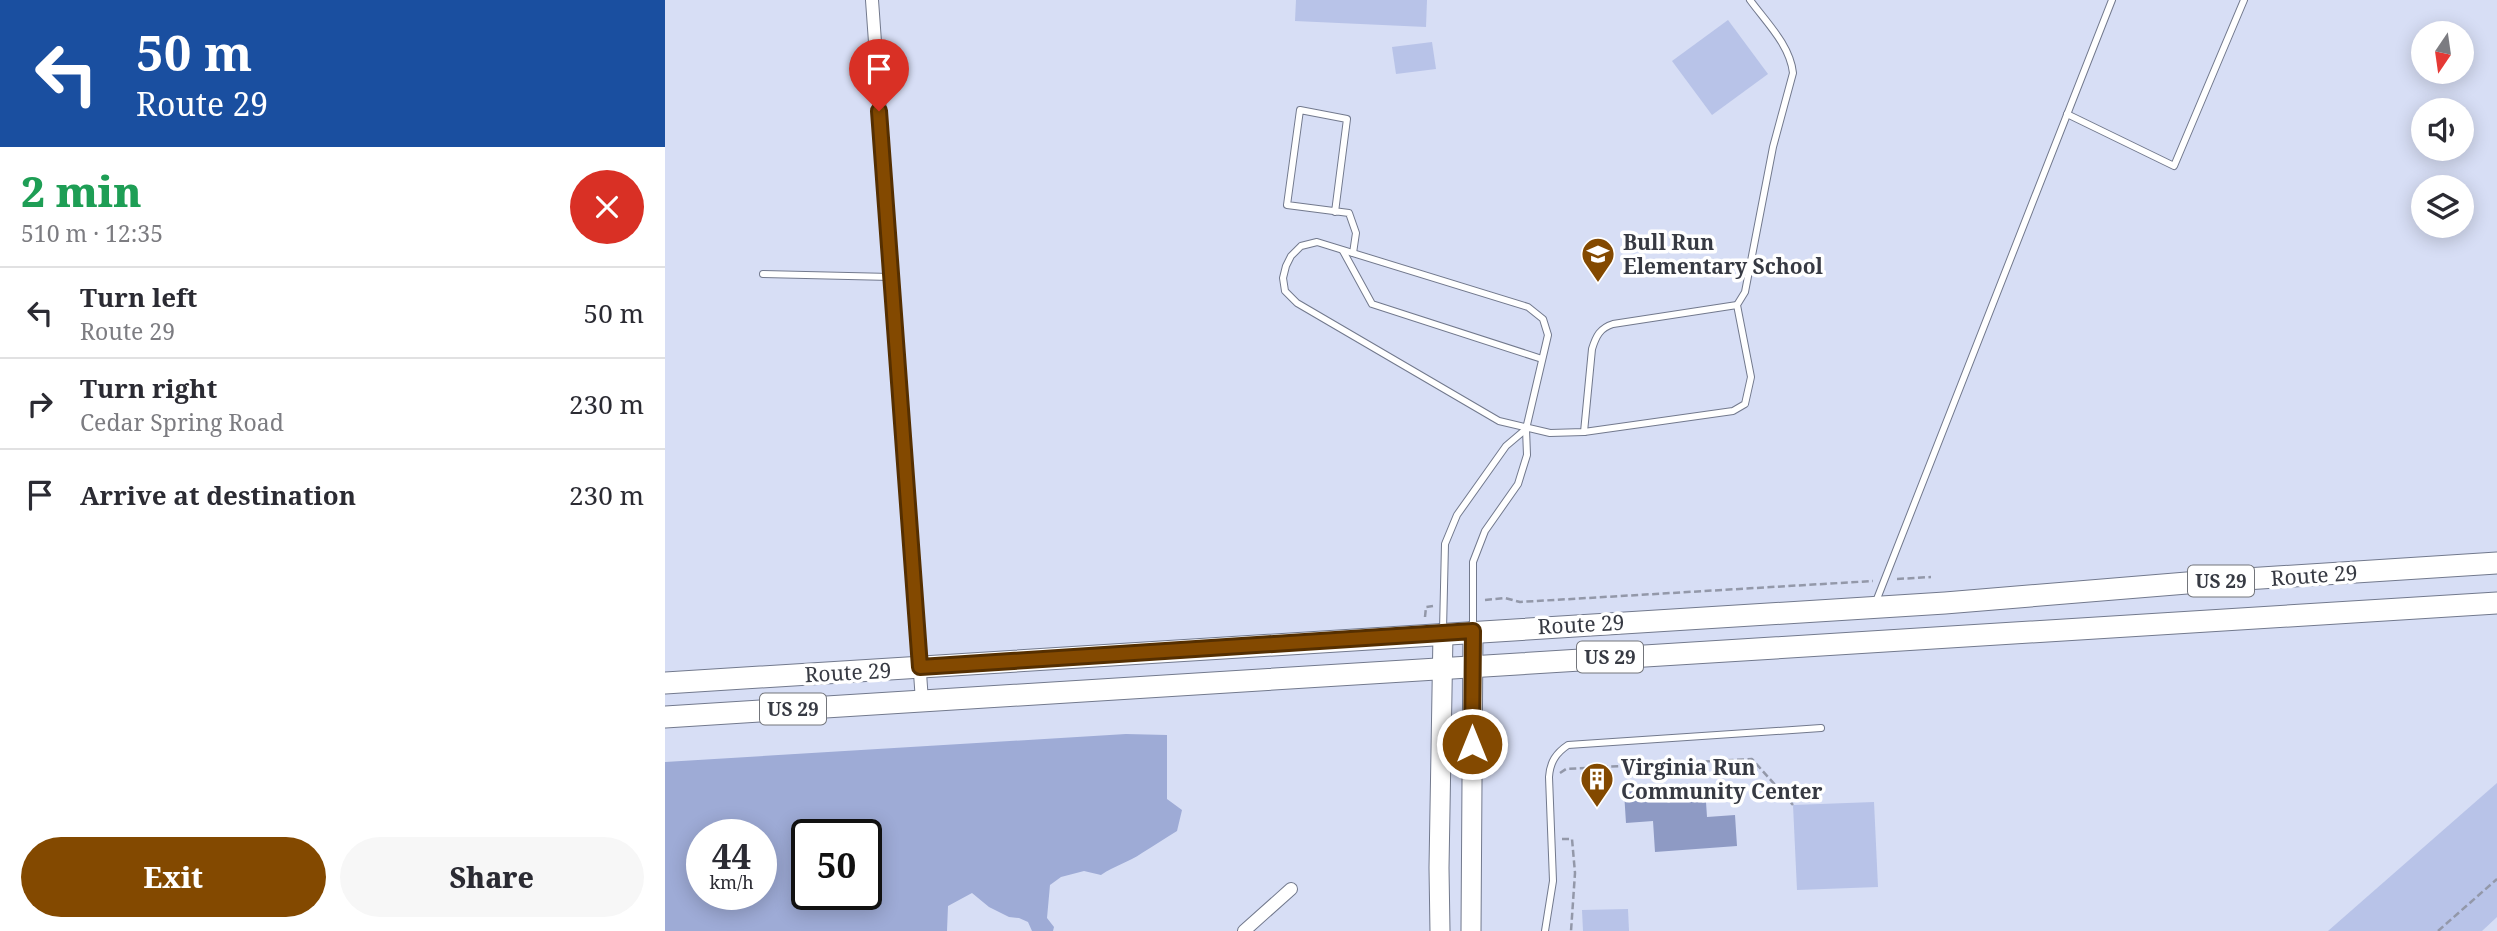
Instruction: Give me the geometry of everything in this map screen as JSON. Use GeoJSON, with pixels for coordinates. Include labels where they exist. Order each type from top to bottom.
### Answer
{"type":"FeatureCollection","features":[{"type":"Feature","properties":{"kind":"main road","name":"Route 29"},"geometry":{"type":"LineString","coordinates":[[665,682],[1873,607],[2497,563]]}},
{"type":"Feature","properties":{"kind":"main road","name":"Route 29"},"geometry":{"type":"LineString","coordinates":[[665,717],[2497,603]]}},
{"type":"Feature","properties":{"kind":"main road"},"geometry":{"type":"LineString","coordinates":[[1471,931],[1473,631]]}},
{"type":"Feature","properties":{"kind":"main road"},"geometry":{"type":"LineString","coordinates":[[1440,931],[1443,633]]}},
{"type":"Feature","properties":{"kind":"street"},"geometry":{"type":"LineString","coordinates":[[872,0],[922,701]]}},
{"type":"Feature","properties":{"kind":"street"},"geometry":{"type":"LineString","coordinates":[[1244,931],[1291,889]]}},
{"type":"Feature","properties":{"kind":"lane"},"geometry":{"type":"LineString","coordinates":[[1473,631],[1473,562],[1485,531],[1518,484],[1527,455],[1526,429],[1548,335],[1543,319],[1528,307],[1317,242],[1301,246],[1286,266],[1283,278],[1285,291],[1297,303],[1499,421],[1526,429],[1550,433],[1584,432],[1733,411],[1745,404],[1751,377],[1737,306],[1745,292],[1773,147],[1793,73],[1787,50],[1750,0]]}},
{"type":"Feature","properties":{"kind":"lane"},"geometry":{"type":"LineString","coordinates":[[1873,607],[2112,0]]}},
{"type":"Feature","properties":{"kind":"lane"},"geometry":{"type":"LineString","coordinates":[[2067,114],[2175,166],[2244,0]]}},
{"type":"Feature","properties":{"kind":"lane"},"geometry":{"type":"LineString","coordinates":[[1335,212],[1347,119],[1300,110],[1287,205],[1335,212],[1349,214],[1356,233],[1353,253]]}},
{"type":"Feature","properties":{"kind":"lane"},"geometry":{"type":"LineString","coordinates":[[1342,250],[1372,304],[1542,359]]}},
{"type":"Feature","properties":{"kind":"lane"},"geometry":{"type":"LineString","coordinates":[[763,274],[891,277]]}},
{"type":"Feature","properties":{"kind":"lane"},"geometry":{"type":"LineString","coordinates":[[1584,432],[1592,349],[1595,337],[1604,327],[1737,306]]}},
{"type":"Feature","properties":{"kind":"lane"},"geometry":{"type":"LineString","coordinates":[[1443,633],[1445,544],[1457,514],[1506,446],[1526,429]]}},
{"type":"Feature","properties":{"kind":"lane"},"geometry":{"type":"LineString","coordinates":[[1545,931],[1552,899],[1553,865],[1549,777],[1550,766],[1561,750],[1568,745],[1821,728]]}},
{"type":"Feature","properties":{"kind":"path"},"geometry":{"type":"LineString","coordinates":[[1557,779],[1566,769],[1752,759],[1793,805]]}},
{"type":"Feature","properties":{"kind":"path"},"geometry":{"type":"LineString","coordinates":[[1607,767],[1608,773]]}},
{"type":"Feature","properties":{"kind":"path"},"geometry":{"type":"LineString","coordinates":[[1563,839],[1572,839],[1575,885],[1571,931]]}},
{"type":"Feature","properties":{"kind":"path"},"geometry":{"type":"LineString","coordinates":[[2438,931],[2497,879]]}},
{"type":"Feature","properties":{"kind":"shaded area"},"geometry":{"type":"Polygon","coordinates":[[[1296,0],[1427,0],[1426,27],[1295,21],[1296,0]]]}},
{"type":"Feature","properties":{"kind":"shaded area"},"geometry":{"type":"Polygon","coordinates":[[[1728,20],[1768,74],[1712,115],[1672,61],[1728,20]]]}},
{"type":"Feature","properties":{"kind":"shaded area"},"geometry":{"type":"Polygon","coordinates":[[[1432,42],[1436,69],[1396,74],[1392,47],[1432,42]]]}},
{"type":"Feature","properties":{"kind":"shaded area"},"geometry":{"type":"Polygon","coordinates":[[[1126,734],[1167,735],[1167,799],[1182,810],[1177,831],[1101,875],[1084,871],[1061,877],[1050,885],[1047,918],[1054,927],[1053,931],[1032,931],[1028,922],[1009,917],[989,907],[972,893],[948,906],[947,931],[665,931],[665,762],[1126,734]]]}},
{"type":"Feature","properties":{"kind":"shaded area"},"geometry":{"type":"Polygon","coordinates":[[[2497,783],[2497,917],[2482,931],[2328,931],[2497,783]]]}},
{"type":"Feature","properties":{"kind":"shaded area"},"geometry":{"type":"Polygon","coordinates":[[[1705,787],[1707,817],[1735,815],[1737,846],[1655,852],[1653,821],[1626,823],[1624,792],[1705,787]]]}},
{"type":"Feature","properties":{"kind":"shaded area"},"geometry":{"type":"Polygon","coordinates":[[[1874,802],[1878,887],[1797,890],[1793,805],[1874,802]]]}},
{"type":"Feature","properties":{"kind":"shaded area"},"geometry":{"type":"Polygon","coordinates":[[[1628,909],[1629,931],[1583,931],[1582,910],[1628,909]]]}},
{"type":"Feature","properties":{"kind":"place","name":"Bull Run Elementary School"},"geometry":{"type":"Point","coordinates":[1598,284]}},
{"type":"Feature","properties":{"kind":"place","name":"Virginia Run Community Center"},"geometry":{"type":"Point","coordinates":[1597,809]}},
{"type":"Feature","properties":{"kind":"route"},"geometry":{"type":"LineString","coordinates":[[879,111],[920,667],[1473,631],[1472,744]]}}]}
